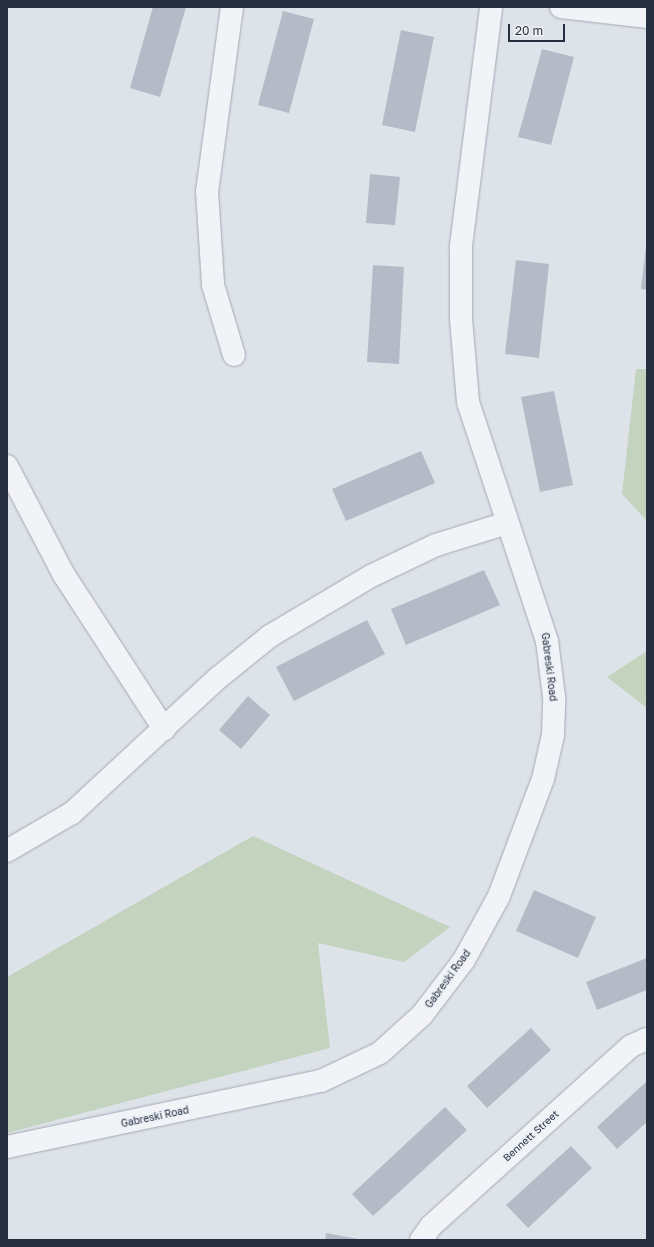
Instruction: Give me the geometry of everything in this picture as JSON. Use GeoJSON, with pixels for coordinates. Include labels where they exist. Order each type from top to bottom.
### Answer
{"type":"FeatureCollection","features":[{"type":"Feature","properties":{"kind":"lane"},"geometry":{"type":"LineString","coordinates":[[232,7],[207,191],[213,285],[234,355]]}},
{"type":"Feature","properties":{"kind":"lane","name":"Gabreski Road"},"geometry":{"type":"LineString","coordinates":[[7,1147],[321,1081],[380,1054],[422,1015],[464,960],[499,896],[543,779],[553,735],[554,697],[547,640],[528,577],[507,523],[468,402],[460,319],[460,246],[491,7]]}},
{"type":"Feature","properties":{"kind":"lane"},"geometry":{"type":"LineString","coordinates":[[561,7],[647,17]]}},
{"type":"Feature","properties":{"kind":"lane"},"geometry":{"type":"LineString","coordinates":[[7,466],[64,575],[164,729]]}},
{"type":"Feature","properties":{"kind":"lane"},"geometry":{"type":"LineString","coordinates":[[7,851],[72,813],[164,729],[270,636],[371,576],[436,545],[507,523]]}},
{"type":"Feature","properties":{"kind":"lane","name":"Bennett Street"},"geometry":{"type":"LineString","coordinates":[[422,1240],[431,1226],[631,1046],[647,1039]]}},
{"type":"Feature","properties":{"kind":"green space"},"geometry":{"type":"Polygon","coordinates":[[[636,369],[647,369],[647,521],[622,494],[636,369]]]}},
{"type":"Feature","properties":{"kind":"green space"},"geometry":{"type":"Polygon","coordinates":[[[647,651],[647,708],[607,677],[647,651]]]}},
{"type":"Feature","properties":{"kind":"green space"},"geometry":{"type":"Polygon","coordinates":[[[253,836],[450,927],[404,962],[318,943],[330,1048],[7,1133],[7,977],[253,836]]]}},
{"type":"Feature","properties":{"kind":"building"},"geometry":{"type":"Polygon","coordinates":[[[153,7],[186,7],[160,97],[130,88],[153,7]]]}},
{"type":"Feature","properties":{"kind":"building"},"geometry":{"type":"Polygon","coordinates":[[[283,11],[314,19],[289,113],[258,105],[283,11]]]}},
{"type":"Feature","properties":{"kind":"building"},"geometry":{"type":"Polygon","coordinates":[[[401,30],[434,37],[415,132],[382,125],[401,30]]]}},
{"type":"Feature","properties":{"kind":"building"},"geometry":{"type":"Polygon","coordinates":[[[542,49],[574,57],[551,145],[518,137],[542,49]]]}},
{"type":"Feature","properties":{"kind":"building"},"geometry":{"type":"Polygon","coordinates":[[[370,174],[400,177],[395,225],[366,223],[370,174]]]}},
{"type":"Feature","properties":{"kind":"building"},"geometry":{"type":"Polygon","coordinates":[[[647,246],[647,290],[641,289],[647,246]]]}},
{"type":"Feature","properties":{"kind":"building"},"geometry":{"type":"Polygon","coordinates":[[[516,260],[549,264],[539,358],[505,354],[516,260]]]}},
{"type":"Feature","properties":{"kind":"building"},"geometry":{"type":"Polygon","coordinates":[[[373,265],[404,267],[399,364],[367,362],[373,265]]]}},
{"type":"Feature","properties":{"kind":"building"},"geometry":{"type":"Polygon","coordinates":[[[554,391],[573,485],[540,492],[521,397],[554,391]]]}},
{"type":"Feature","properties":{"kind":"building"},"geometry":{"type":"Polygon","coordinates":[[[421,451],[435,483],[346,521],[332,489],[421,451]]]}},
{"type":"Feature","properties":{"kind":"building"},"geometry":{"type":"Polygon","coordinates":[[[484,570],[500,605],[406,645],[391,609],[484,570]]]}},
{"type":"Feature","properties":{"kind":"building"},"geometry":{"type":"Polygon","coordinates":[[[367,620],[385,654],[294,701],[276,667],[367,620]]]}},
{"type":"Feature","properties":{"kind":"building"},"geometry":{"type":"Polygon","coordinates":[[[248,696],[270,715],[241,749],[219,730],[248,696]]]}},
{"type":"Feature","properties":{"kind":"building"},"geometry":{"type":"Polygon","coordinates":[[[534,890],[596,917],[578,958],[516,931],[534,890]]]}},
{"type":"Feature","properties":{"kind":"building"},"geometry":{"type":"Polygon","coordinates":[[[647,958],[647,990],[597,1010],[586,982],[647,958]]]}},
{"type":"Feature","properties":{"kind":"building"},"geometry":{"type":"Polygon","coordinates":[[[531,1028],[551,1050],[487,1108],[467,1086],[531,1028]]]}},
{"type":"Feature","properties":{"kind":"building"},"geometry":{"type":"Polygon","coordinates":[[[647,1081],[647,1122],[617,1149],[597,1127],[647,1081]]]}},
{"type":"Feature","properties":{"kind":"building"},"geometry":{"type":"Polygon","coordinates":[[[445,1107],[467,1130],[373,1216],[352,1194],[445,1107]]]}},
{"type":"Feature","properties":{"kind":"building"},"geometry":{"type":"Polygon","coordinates":[[[571,1146],[592,1168],[528,1228],[506,1205],[571,1146]]]}},
{"type":"Feature","properties":{"kind":"building"},"geometry":{"type":"Polygon","coordinates":[[[326,1233],[358,1239],[358,1240],[325,1240],[326,1233]]]}}]}
